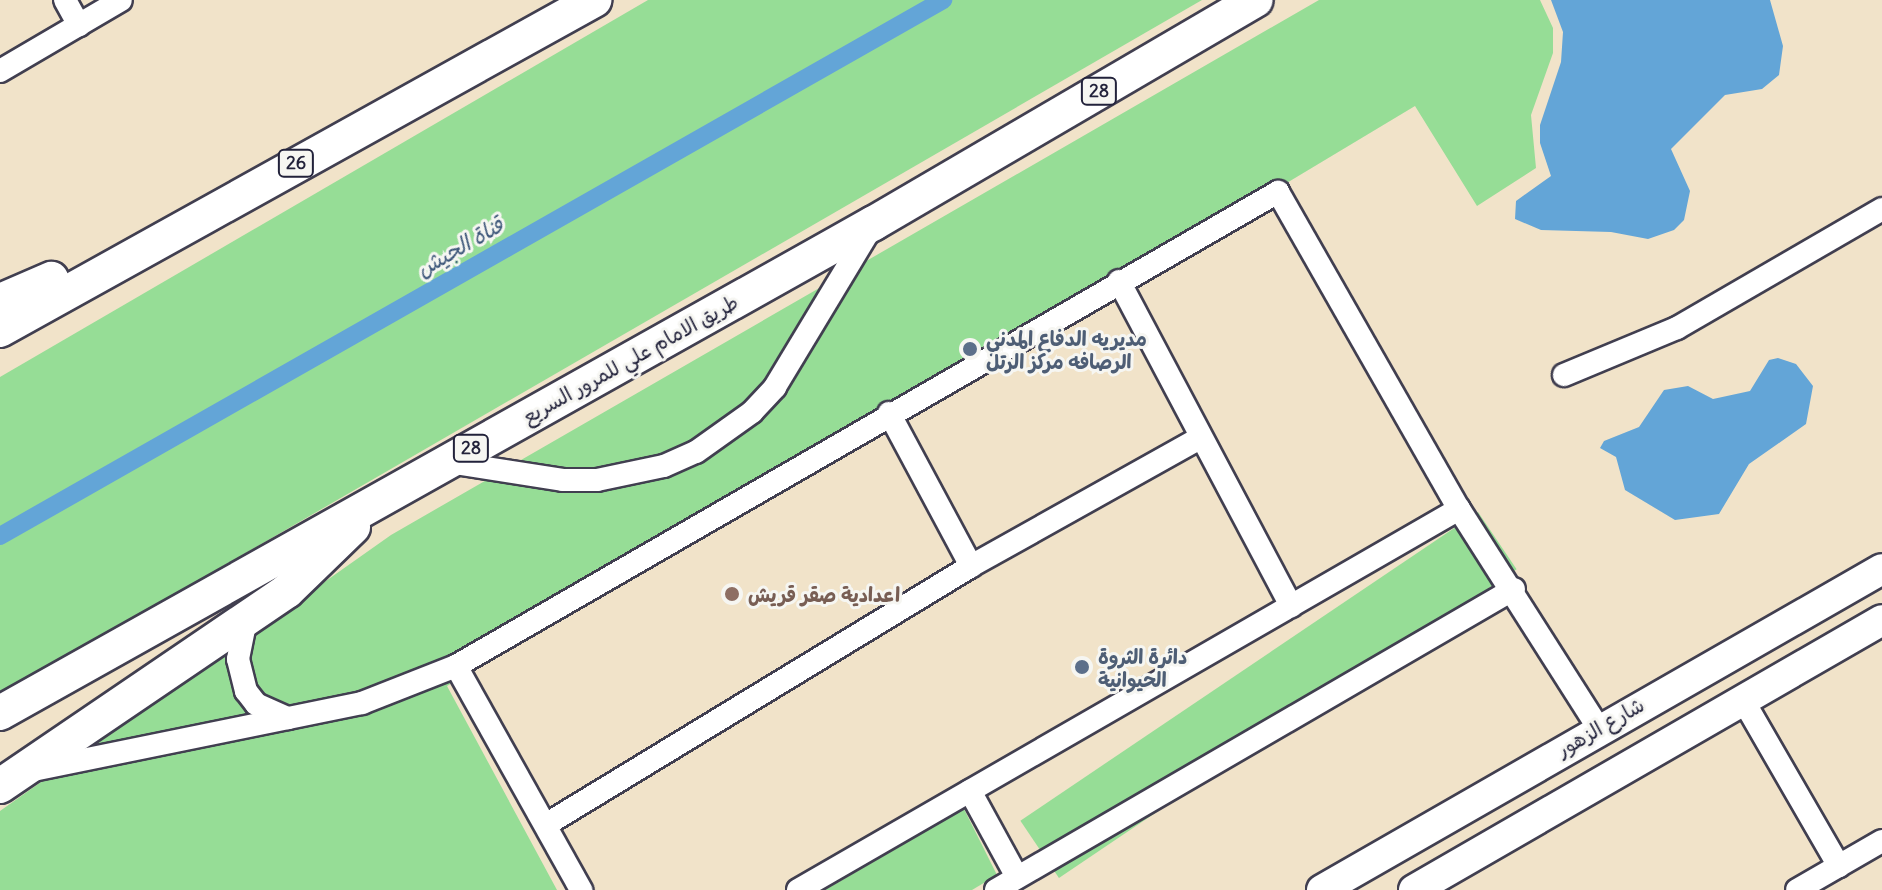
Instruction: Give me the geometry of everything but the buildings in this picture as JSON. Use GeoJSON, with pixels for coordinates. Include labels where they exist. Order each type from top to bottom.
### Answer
{"type":"FeatureCollection","features":[{"type":"Feature","properties":{"kind":"highway","name":"26"},"geometry":{"type":"LineString","coordinates":[[0,330],[188,221],[594,0]]}},
{"type":"Feature","properties":{"kind":"highway","name":"طريق الامام علي للمرور السريع"},"geometry":{"type":"LineString","coordinates":[[0,713],[874,223],[1256,0]]}},
{"type":"Feature","properties":{"kind":"highway"},"geometry":{"type":"LineString","coordinates":[[0,301],[188,221]]}},
{"type":"Feature","properties":{"kind":"highway"},"geometry":{"type":"LineString","coordinates":[[10,780],[299,582],[382,499]]}},
{"type":"Feature","properties":{"kind":"main road","name":"شارع الزهور"},"geometry":{"type":"LineString","coordinates":[[1322,890],[1598,727],[1882,569]]}},
{"type":"Feature","properties":{"kind":"main road"},"geometry":{"type":"LineString","coordinates":[[1414,890],[1882,620]]}},
{"type":"Feature","properties":{"kind":"street"},"geometry":{"type":"LineString","coordinates":[[65,0],[79,25]]}},
{"type":"Feature","properties":{"kind":"street"},"geometry":{"type":"LineString","coordinates":[[0,71],[121,0]]}},
{"type":"Feature","properties":{"kind":"street"},"geometry":{"type":"LineString","coordinates":[[10,780],[362,703],[456,666],[889,413],[1278,192],[1459,509],[1514,589],[1598,727]]}},
{"type":"Feature","properties":{"kind":"street"},"geometry":{"type":"LineString","coordinates":[[1564,375],[1677,328],[1882,209]]}},
{"type":"Feature","properties":{"kind":"street"},"geometry":{"type":"LineString","coordinates":[[447,462],[563,480],[597,480],[642,472],[696,452],[752,412],[775,387],[874,223]]}},
{"type":"Feature","properties":{"kind":"street"},"geometry":{"type":"LineString","coordinates":[[1119,281],[1291,606]]}},
{"type":"Feature","properties":{"kind":"street"},"geometry":{"type":"LineString","coordinates":[[889,413],[971,566]]}},
{"type":"Feature","properties":{"kind":"street"},"geometry":{"type":"LineString","coordinates":[[547,824],[971,566],[1200,438]]}},
{"type":"Feature","properties":{"kind":"street"},"geometry":{"type":"LineString","coordinates":[[798,890],[1459,509]]}},
{"type":"Feature","properties":{"kind":"street"},"geometry":{"type":"LineString","coordinates":[[996,890],[1514,589]]}},
{"type":"Feature","properties":{"kind":"street"},"geometry":{"type":"LineString","coordinates":[[246,619],[238,659],[246,691],[256,704],[288,718]]}},
{"type":"Feature","properties":{"kind":"street"},"geometry":{"type":"LineString","coordinates":[[456,666],[547,824],[581,890]]}},
{"type":"Feature","properties":{"kind":"street"},"geometry":{"type":"LineString","coordinates":[[1743,700],[1839,866]]}},
{"type":"Feature","properties":{"kind":"street"},"geometry":{"type":"LineString","coordinates":[[970,791],[1017,877]]}},
{"type":"Feature","properties":{"kind":"street"},"geometry":{"type":"LineString","coordinates":[[1797,890],[1839,866],[1879,849]]}},
{"type":"Feature","properties":{"kind":"green space"},"geometry":{"type":"Polygon","coordinates":[[[648,0],[1202,0],[0,695],[0,377],[648,0]]]}},
{"type":"Feature","properties":{"kind":"green space"},"geometry":{"type":"Polygon","coordinates":[[[1319,0],[1540,0],[1553,28],[1553,53],[1531,115],[1536,168],[1477,206],[1415,106],[447,686],[557,890],[0,890],[0,811],[391,535],[1319,0]]]}},
{"type":"Feature","properties":{"kind":"green space"},"geometry":{"type":"Polygon","coordinates":[[[1478,512],[1517,569],[1059,878],[1020,821],[1478,512]]]}},
{"type":"Feature","properties":{"kind":"green space"},"geometry":{"type":"Polygon","coordinates":[[[964,809],[997,875],[972,890],[825,890],[964,809]]]}},
{"type":"Feature","properties":{"kind":"water"},"geometry":{"type":"Polygon","coordinates":[[[1551,0],[1770,0],[1783,46],[1779,75],[1762,89],[1725,95],[1671,149],[1690,191],[1684,220],[1674,230],[1648,239],[1611,232],[1541,230],[1515,219],[1516,201],[1551,176],[1540,143],[1540,125],[1561,62],[1563,32],[1551,0]]]}},
{"type":"Feature","properties":{"kind":"water"},"geometry":{"type":"Polygon","coordinates":[[[1778,358],[1796,364],[1813,386],[1806,424],[1749,464],[1719,514],[1675,520],[1625,490],[1616,457],[1600,448],[1604,441],[1639,427],[1664,390],[1688,386],[1713,399],[1750,391],[1769,360],[1778,358]]]}},
{"type":"Feature","properties":{"kind":"waterway","name":"قناة الجيش"},"geometry":{"type":"LineString","coordinates":[[0,536],[943,0]]}},
{"type":"Feature","properties":{"kind":"place","name":"مديريه الدفاع المدني الرصافه مركز الرتل"},"geometry":{"type":"Point","coordinates":[970,349]}},
{"type":"Feature","properties":{"kind":"place","name":"اعدادية صقر قريش"},"geometry":{"type":"Point","coordinates":[732,594]}},
{"type":"Feature","properties":{"kind":"place","name":"دائرة الثروة الحيوانية"},"geometry":{"type":"Point","coordinates":[1082,667]}}]}
